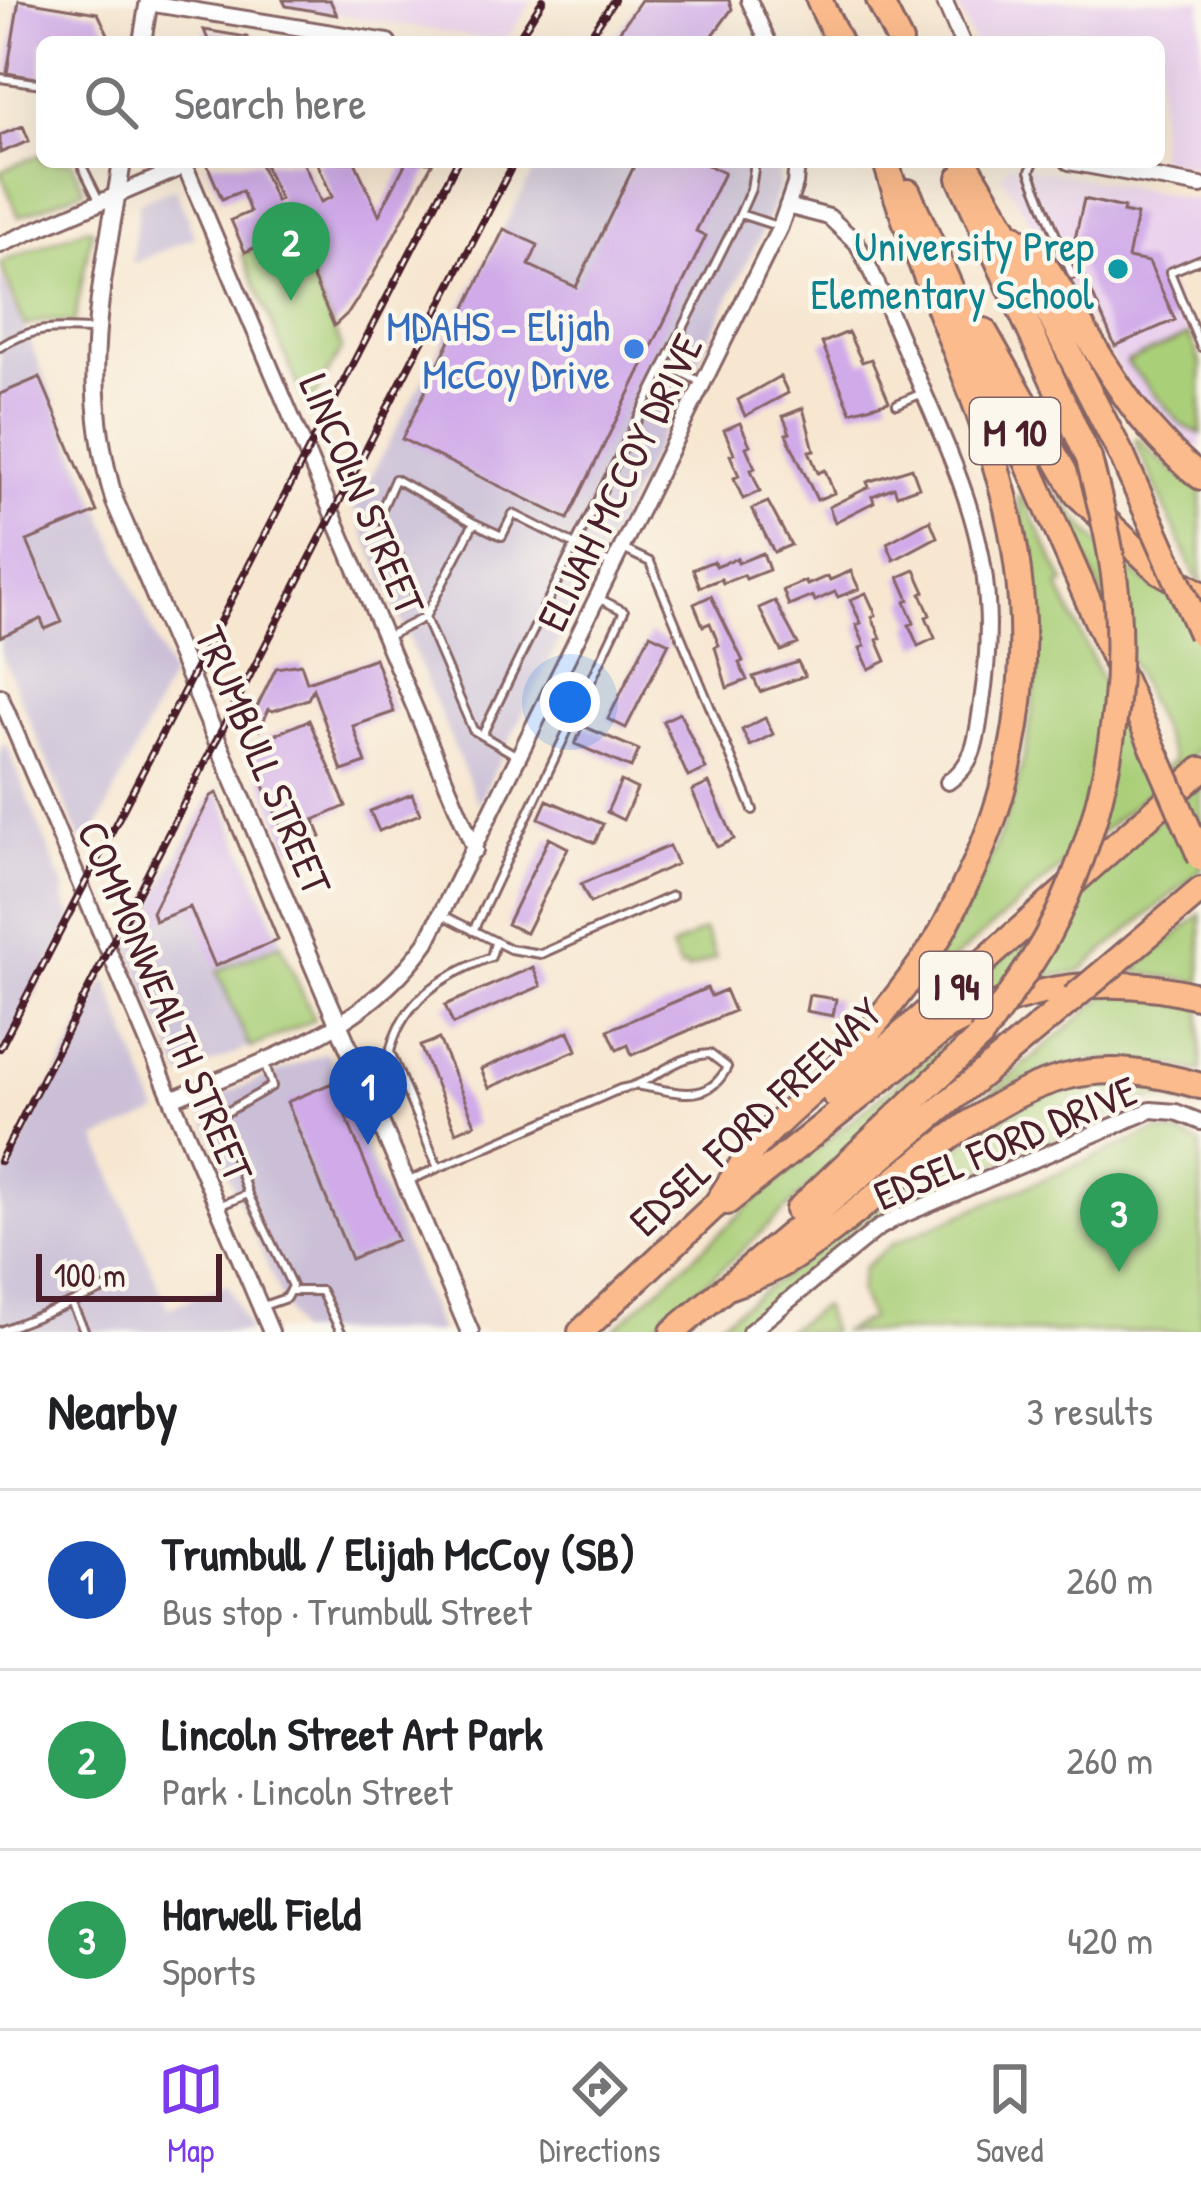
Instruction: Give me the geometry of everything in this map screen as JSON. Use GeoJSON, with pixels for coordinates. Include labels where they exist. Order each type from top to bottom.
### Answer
{"type":"FeatureCollection","features":[{"type":"Feature","properties":{"kind":"highway"},"geometry":{"type":"LineString","coordinates":[[819,0],[836,36]]}},
{"type":"Feature","properties":{"kind":"highway"},"geometry":{"type":"LineString","coordinates":[[878,0],[897,36]]}},
{"type":"Feature","properties":{"kind":"highway"},"geometry":{"type":"LineString","coordinates":[[715,1206],[759,1142],[842,1064],[928,954],[983,849],[1005,791],[1022,680],[1020,570],[1013,512],[906,229],[892,168]]}},
{"type":"Feature","properties":{"kind":"highway","name":"M 10"},"geometry":{"type":"LineString","coordinates":[[894,168],[948,280],[1041,513],[1201,858]]}},
{"type":"Feature","properties":{"kind":"highway"},"geometry":{"type":"LineString","coordinates":[[785,1239],[792,1216],[981,1036],[1028,968],[1064,902],[1093,826],[1113,733],[1117,600],[1107,531],[1089,459],[1047,360],[970,204],[962,168]]}},
{"type":"Feature","properties":{"kind":"highway","name":"M 10"},"geometry":{"type":"LineString","coordinates":[[965,168],[1007,232],[1122,456],[1201,634]]}},
{"type":"Feature","properties":{"kind":"highway"},"geometry":{"type":"LineString","coordinates":[[1007,232],[1036,252],[1153,436],[1201,477]]}},
{"type":"Feature","properties":{"kind":"highway"},"geometry":{"type":"LineString","coordinates":[[948,280],[995,347],[1077,494],[1158,570],[1201,594]]}},
{"type":"Feature","properties":{"kind":"highway","name":"EDSEL FORD FREEWAY"},"geometry":{"type":"LineString","coordinates":[[581,1332],[860,1069],[1201,770]]}},
{"type":"Feature","properties":{"kind":"highway","name":"I 94"},"geometry":{"type":"LineString","coordinates":[[673,1332],[1201,890]]}},
{"type":"Feature","properties":{"kind":"highway"},"geometry":{"type":"LineString","coordinates":[[689,1232],[964,1018],[1030,994],[1072,987],[1135,984],[1201,997]]}},
{"type":"Feature","properties":{"kind":"highway"},"geometry":{"type":"LineString","coordinates":[[730,1286],[780,1266],[953,1138],[1013,1097],[1040,1085],[1066,1076],[1141,1071],[1201,1086]]}},
{"type":"Feature","properties":{"kind":"street"},"geometry":{"type":"LineString","coordinates":[[749,0],[765,36]]}},
{"type":"Feature","properties":{"kind":"street"},"geometry":{"type":"LineString","coordinates":[[944,0],[959,36]]}},
{"type":"Feature","properties":{"kind":"street"},"geometry":{"type":"LineString","coordinates":[[142,36],[143,1],[339,36]]}},
{"type":"Feature","properties":{"kind":"street"},"geometry":{"type":"LineString","coordinates":[[2,238],[108,199],[120,168]]}},
{"type":"Feature","properties":{"kind":"street","name":"LINCOLN STREET"},"geometry":{"type":"LineString","coordinates":[[108,199],[180,168]]}},
{"type":"Feature","properties":{"kind":"street","name":"LINCOLN STREET"},"geometry":{"type":"LineString","coordinates":[[186,168],[475,850]]}},
{"type":"Feature","properties":{"kind":"street","name":"ELIJAH MCCOY DRIVE"},"geometry":{"type":"LineString","coordinates":[[172,1100],[339,1027],[400,977],[443,915],[780,227],[796,168]]}},
{"type":"Feature","properties":{"kind":"street"},"geometry":{"type":"LineString","coordinates":[[1102,168],[1201,186]]}},
{"type":"Feature","properties":{"kind":"street","name":"TRUMBULL STREET"},"geometry":{"type":"LineString","coordinates":[[108,199],[92,386],[96,430],[115,502],[470,1332]]}},
{"type":"Feature","properties":{"kind":"street"},"geometry":{"type":"LineString","coordinates":[[787,206],[829,217],[857,243],[971,505],[989,593],[988,662],[972,759],[948,782]]}},
{"type":"Feature","properties":{"kind":"street","name":"COMMONWEALTH STREET"},"geometry":{"type":"LineString","coordinates":[[0,696],[269,1332]]}},
{"type":"Feature","properties":{"kind":"street","name":"EDSEL FORD DRIVE"},"geometry":{"type":"LineString","coordinates":[[750,1332],[896,1218],[1143,1113],[1159,1109],[1201,1122]]}},
{"type":"Feature","properties":{"kind":"lane"},"geometry":{"type":"LineString","coordinates":[[0,78],[36,84]]}},
{"type":"Feature","properties":{"kind":"lane"},"geometry":{"type":"LineString","coordinates":[[85,168],[108,199]]}},
{"type":"Feature","properties":{"kind":"lane"},"geometry":{"type":"LineString","coordinates":[[482,736],[740,214],[754,168]]}},
{"type":"Feature","properties":{"kind":"lane"},"geometry":{"type":"LineString","coordinates":[[1031,168],[1072,275]]}},
{"type":"Feature","properties":{"kind":"lane"},"geometry":{"type":"LineString","coordinates":[[740,214],[780,227]]}},
{"type":"Feature","properties":{"kind":"lane"},"geometry":{"type":"LineString","coordinates":[[1201,259],[1170,272],[1201,347]]}},
{"type":"Feature","properties":{"kind":"lane"},"geometry":{"type":"LineString","coordinates":[[0,347],[23,332],[45,327],[95,330]]}},
{"type":"Feature","properties":{"kind":"lane"},"geometry":{"type":"LineString","coordinates":[[665,364],[705,383]]}},
{"type":"Feature","properties":{"kind":"lane"},"geometry":{"type":"LineString","coordinates":[[897,404],[924,393]]}},
{"type":"Feature","properties":{"kind":"lane"},"geometry":{"type":"LineString","coordinates":[[520,758],[473,730],[380,513],[395,479],[502,536],[513,514],[615,566]]}},
{"type":"Feature","properties":{"kind":"lane"},"geometry":{"type":"LineString","coordinates":[[385,638],[425,617],[474,523]]}},
{"type":"Feature","properties":{"kind":"lane"},"geometry":{"type":"LineString","coordinates":[[623,549],[650,562],[753,810]]}},
{"type":"Feature","properties":{"kind":"lane"},"geometry":{"type":"LineString","coordinates":[[473,931],[624,611],[599,598]]}},
{"type":"Feature","properties":{"kind":"lane"},"geometry":{"type":"LineString","coordinates":[[443,915],[495,943],[526,953],[553,952],[672,896]]}},
{"type":"Feature","properties":{"kind":"lane"},"geometry":{"type":"LineString","coordinates":[[438,1168],[390,1052],[393,1039],[431,987],[450,973],[490,957],[495,943]]}},
{"type":"Feature","properties":{"kind":"lane"},"geometry":{"type":"LineString","coordinates":[[405,1183],[620,1089],[640,1086],[690,1095],[714,1087],[727,1067],[710,1054],[693,1055],[666,1066],[640,1086]]}},
{"type":"Feature","properties":{"kind":"lane"},"geometry":{"type":"LineString","coordinates":[[263,1060],[272,1086],[220,1116],[248,1194],[292,1291]]}},
{"type":"Feature","properties":{"kind":"lane"},"geometry":{"type":"LineString","coordinates":[[218,1206],[248,1194]]}},
{"type":"Feature","properties":{"kind":"lane"},"geometry":{"type":"LineString","coordinates":[[0,1331],[123,1282]]}},
{"type":"Feature","properties":{"kind":"lane"},"geometry":{"type":"LineString","coordinates":[[260,1307],[292,1291],[321,1291],[340,1332]]}},
{"type":"Feature","properties":{"kind":"lane"},"geometry":{"type":"LineString","coordinates":[[71,1303],[85,1332]]}},
{"type":"Feature","properties":{"kind":"shaded area"},"geometry":{"type":"Polygon","coordinates":[[[331,0],[533,0],[508,36],[468,36],[338,14],[331,0]]]}},
{"type":"Feature","properties":{"kind":"shaded area"},"geometry":{"type":"Polygon","coordinates":[[[955,0],[1201,0],[1201,167],[1165,160],[1165,36],[971,36],[955,0]]]}},
{"type":"Feature","properties":{"kind":"shaded area"},"geometry":{"type":"Polygon","coordinates":[[[536,168],[780,168],[778,190],[764,228],[478,804],[354,508],[536,168]]]}},
{"type":"Feature","properties":{"kind":"shaded area"},"geometry":{"type":"Polygon","coordinates":[[[1006,168],[1030,168],[1201,201],[1201,265],[1166,280],[1201,365],[1201,447],[1180,444],[1133,393],[1002,175],[1006,168]]]}},
{"type":"Feature","properties":{"kind":"shaded area"},"geometry":{"type":"Polygon","coordinates":[[[175,188],[195,237],[132,264],[139,202],[175,188]]]}},
{"type":"Feature","properties":{"kind":"shaded area"},"geometry":{"type":"Polygon","coordinates":[[[0,272],[171,676],[86,852],[0,651],[0,272]]]}},
{"type":"Feature","properties":{"kind":"shaded area"},"geometry":{"type":"Polygon","coordinates":[[[6,744],[73,920],[0,1061],[0,747],[6,744]]]}},
{"type":"Feature","properties":{"kind":"shaded area"},"geometry":{"type":"Polygon","coordinates":[[[217,786],[314,1020],[182,1076],[127,945],[217,786]]]}},
{"type":"Feature","properties":{"kind":"shaded area"},"geometry":{"type":"Polygon","coordinates":[[[106,978],[158,1113],[97,1139],[168,1308],[228,1284],[249,1332],[0,1332],[0,1186],[106,978]]]}},
{"type":"Feature","properties":{"kind":"shaded area"},"geometry":{"type":"Polygon","coordinates":[[[327,1052],[440,1332],[296,1332],[198,1105],[327,1052]]]}},
{"type":"Feature","properties":{"kind":"green space"},"geometry":{"type":"Polygon","coordinates":[[[36,156],[36,168],[75,168],[84,190],[19,217],[0,171],[36,156]]]}},
{"type":"Feature","properties":{"kind":"green space"},"geometry":{"type":"Polygon","coordinates":[[[92,229],[74,323],[46,320],[25,326],[0,263],[92,229]]]}},
{"type":"Feature","properties":{"kind":"green space"},"geometry":{"type":"Polygon","coordinates":[[[292,234],[342,348],[308,409],[242,254],[292,234]]]}},
{"type":"Feature","properties":{"kind":"green space"},"geometry":{"type":"Polygon","coordinates":[[[1189,335],[1201,364],[1201,434],[1182,425],[1126,362],[1189,335]]]}},
{"type":"Feature","properties":{"kind":"green space"},"geometry":{"type":"Polygon","coordinates":[[[1139,439],[1201,491],[1201,588],[1135,441],[1139,439]]]}},
{"type":"Feature","properties":{"kind":"green space"},"geometry":{"type":"Polygon","coordinates":[[[1056,489],[1086,530],[1119,562],[1201,613],[1201,747],[920,988],[994,849],[1025,752],[1037,650],[1034,583],[1017,496],[1023,498],[1065,583],[1059,587],[1148,780],[1174,761],[1056,489]]]}},
{"type":"Feature","properties":{"kind":"green space"},"geometry":{"type":"Polygon","coordinates":[[[1201,784],[1201,870],[1079,972],[1039,978],[1088,878],[1201,784]]]}},
{"type":"Feature","properties":{"kind":"green space"},"geometry":{"type":"Polygon","coordinates":[[[1201,914],[1201,982],[1133,972],[1201,914]]]}},
{"type":"Feature","properties":{"kind":"green space"},"geometry":{"type":"Polygon","coordinates":[[[1041,925],[1000,993],[915,1038],[1041,925]]]}},
{"type":"Feature","properties":{"kind":"green space"},"geometry":{"type":"Polygon","coordinates":[[[704,930],[716,958],[687,970],[680,968],[671,948],[704,930]]]}},
{"type":"Feature","properties":{"kind":"green space"},"geometry":{"type":"Polygon","coordinates":[[[281,944],[314,1020],[250,1048],[217,971],[281,944]]]}},
{"type":"Feature","properties":{"kind":"green space"},"geometry":{"type":"Polygon","coordinates":[[[1105,996],[1201,1007],[1201,1072],[1130,1060],[1070,1064],[1013,1085],[953,1125],[1105,996]]]}},
{"type":"Feature","properties":{"kind":"green space"},"geometry":{"type":"Polygon","coordinates":[[[943,1044],[951,1053],[731,1261],[648,1332],[611,1332],[757,1199],[943,1044]]]}},
{"type":"Feature","properties":{"kind":"green space"},"geometry":{"type":"Polygon","coordinates":[[[1146,1083],[1201,1098],[1201,1108],[1167,1098],[1150,1099],[887,1209],[732,1332],[707,1332],[998,1118],[1058,1092],[1146,1083]]]}},
{"type":"Feature","properties":{"kind":"green space"},"geometry":{"type":"Polygon","coordinates":[[[1156,1131],[1175,1133],[1201,1145],[1201,1332],[840,1332],[870,1319],[859,1292],[863,1268],[892,1244],[1156,1131]]]}},
{"type":"Feature","properties":{"kind":"green space"},"geometry":{"type":"Polygon","coordinates":[[[822,1306],[832,1332],[784,1332],[822,1306]]]}},
{"type":"Feature","properties":{"kind":"building"},"geometry":{"type":"Polygon","coordinates":[[[19,0],[98,13],[108,34],[36,36],[36,78],[7,73],[19,0]]]}},
{"type":"Feature","properties":{"kind":"building"},"geometry":{"type":"Polygon","coordinates":[[[283,0],[330,0],[337,15],[286,6],[283,0]]]}},
{"type":"Feature","properties":{"kind":"building"},"geometry":{"type":"Polygon","coordinates":[[[641,0],[729,0],[732,9],[712,36],[616,36],[641,0]]]}},
{"type":"Feature","properties":{"kind":"building"},"geometry":{"type":"Polygon","coordinates":[[[204,30],[241,36],[206,36],[204,30]]]}},
{"type":"Feature","properties":{"kind":"building"},"geometry":{"type":"Polygon","coordinates":[[[23,126],[29,141],[0,153],[0,135],[23,126]]]}},
{"type":"Feature","properties":{"kind":"building"},"geometry":{"type":"Polygon","coordinates":[[[209,168],[262,168],[276,201],[280,199],[266,168],[306,168],[321,202],[332,197],[320,168],[358,168],[379,215],[403,168],[430,168],[373,275],[334,326],[293,232],[245,252],[231,220],[250,212],[242,191],[222,199],[209,168]]]}},
{"type":"Feature","properties":{"kind":"building"},"geometry":{"type":"Polygon","coordinates":[[[633,168],[714,168],[724,173],[696,231],[706,236],[568,519],[402,439],[504,229],[538,245],[529,265],[576,287],[633,168]]]}},
{"type":"Feature","properties":{"kind":"building","name":"University Prep Elementary School"},"geometry":{"type":"Polygon","coordinates":[[[1084,199],[1137,215],[1128,258],[1149,262],[1175,320],[1115,346],[1076,256],[1084,252],[1075,239],[1084,199]]]}},
{"type":"Feature","properties":{"kind":"building"},"geometry":{"type":"Polygon","coordinates":[[[848,332],[862,362],[871,359],[889,401],[851,412],[822,343],[848,332]]]}},
{"type":"Feature","properties":{"kind":"building"},"geometry":{"type":"Polygon","coordinates":[[[780,376],[788,393],[745,416],[738,400],[780,376]]]}},
{"type":"Feature","properties":{"kind":"building"},"geometry":{"type":"Polygon","coordinates":[[[40,377],[97,512],[27,541],[62,622],[45,629],[41,619],[0,637],[0,394],[40,377]]]}},
{"type":"Feature","properties":{"kind":"building"},"geometry":{"type":"Polygon","coordinates":[[[803,408],[814,450],[809,451],[818,473],[825,470],[834,493],[817,500],[786,434],[790,433],[783,416],[803,408]]]}},
{"type":"Feature","properties":{"kind":"building"},"geometry":{"type":"Polygon","coordinates":[[[740,423],[760,491],[743,499],[724,430],[740,423]]]}},
{"type":"Feature","properties":{"kind":"building"},"geometry":{"type":"Polygon","coordinates":[[[912,468],[919,487],[897,495],[894,487],[872,496],[874,502],[835,522],[829,507],[869,487],[867,482],[912,468]]]}},
{"type":"Feature","properties":{"kind":"building"},"geometry":{"type":"Polygon","coordinates":[[[768,502],[791,545],[774,552],[752,509],[768,502]]]}},
{"type":"Feature","properties":{"kind":"building"},"geometry":{"type":"Polygon","coordinates":[[[930,520],[937,537],[894,560],[887,543],[930,520]]]}},
{"type":"Feature","properties":{"kind":"building"},"geometry":{"type":"Polygon","coordinates":[[[763,553],[769,570],[746,579],[744,575],[723,583],[721,579],[700,587],[693,569],[714,561],[716,566],[737,558],[738,563],[763,553]]]}},
{"type":"Feature","properties":{"kind":"building"},"geometry":{"type":"Polygon","coordinates":[[[915,570],[935,638],[918,646],[899,577],[915,570]]]}},
{"type":"Feature","properties":{"kind":"building"},"geometry":{"type":"Polygon","coordinates":[[[851,571],[859,589],[815,601],[813,596],[789,606],[783,590],[851,571]]]}},
{"type":"Feature","properties":{"kind":"building"},"geometry":{"type":"Polygon","coordinates":[[[866,593],[886,661],[869,669],[856,625],[861,623],[850,600],[866,593]]]}},
{"type":"Feature","properties":{"kind":"building"},"geometry":{"type":"Polygon","coordinates":[[[711,596],[743,661],[739,663],[747,680],[727,688],[715,647],[719,645],[710,623],[703,626],[694,604],[711,596]]]}},
{"type":"Feature","properties":{"kind":"building"},"geometry":{"type":"Polygon","coordinates":[[[775,601],[798,644],[781,651],[759,608],[775,601]]]}},
{"type":"Feature","properties":{"kind":"building"},"geometry":{"type":"Polygon","coordinates":[[[650,634],[669,643],[626,728],[608,719],[650,634]]]}},
{"type":"Feature","properties":{"kind":"building"},"geometry":{"type":"Polygon","coordinates":[[[375,658],[394,712],[353,726],[366,763],[342,771],[313,689],[308,699],[269,709],[259,730],[248,725],[276,668],[301,664],[307,682],[375,658]]]}},
{"type":"Feature","properties":{"kind":"building"},"geometry":{"type":"Polygon","coordinates":[[[798,662],[805,676],[760,692],[753,677],[798,662]]]}},
{"type":"Feature","properties":{"kind":"building"},"geometry":{"type":"Polygon","coordinates":[[[680,713],[706,769],[688,777],[663,721],[680,713]]]}},
{"type":"Feature","properties":{"kind":"building"},"geometry":{"type":"Polygon","coordinates":[[[765,718],[773,734],[750,746],[742,730],[765,718]]]}},
{"type":"Feature","properties":{"kind":"building"},"geometry":{"type":"Polygon","coordinates":[[[309,720],[346,806],[314,820],[321,837],[291,849],[247,746],[309,720]]]}},
{"type":"Feature","properties":{"kind":"building"},"geometry":{"type":"Polygon","coordinates":[[[583,726],[639,750],[631,768],[575,744],[583,726]]]}},
{"type":"Feature","properties":{"kind":"building"},"geometry":{"type":"Polygon","coordinates":[[[621,781],[637,789],[623,820],[607,812],[621,781]]]}},
{"type":"Feature","properties":{"kind":"building"},"geometry":{"type":"Polygon","coordinates":[[[709,783],[734,839],[717,847],[692,791],[709,783]]]}},
{"type":"Feature","properties":{"kind":"building"},"geometry":{"type":"Polygon","coordinates":[[[217,793],[278,940],[215,966],[190,907],[155,921],[152,912],[211,796],[217,793]]]}},
{"type":"Feature","properties":{"kind":"building"},"geometry":{"type":"Polygon","coordinates":[[[412,794],[420,814],[379,831],[370,811],[412,794]]]}},
{"type":"Feature","properties":{"kind":"building"},"geometry":{"type":"Polygon","coordinates":[[[547,800],[603,824],[595,843],[539,818],[547,800]]]}},
{"type":"Feature","properties":{"kind":"building"},"geometry":{"type":"Polygon","coordinates":[[[549,838],[568,848],[526,933],[507,924],[549,838]]]}},
{"type":"Feature","properties":{"kind":"building"},"geometry":{"type":"Polygon","coordinates":[[[669,846],[677,864],[590,903],[581,884],[669,846]]]}},
{"type":"Feature","properties":{"kind":"building"},"geometry":{"type":"Polygon","coordinates":[[[533,967],[541,986],[453,1024],[445,1005],[533,967]]]}},
{"type":"Feature","properties":{"kind":"building"},"geometry":{"type":"Polygon","coordinates":[[[707,988],[711,996],[725,990],[734,1011],[632,1055],[628,1045],[617,1050],[608,1030],[707,988]]]}},
{"type":"Feature","properties":{"kind":"building"},"geometry":{"type":"Polygon","coordinates":[[[809,995],[836,999],[833,1016],[806,1011],[809,995]]]}},
{"type":"Feature","properties":{"kind":"building"},"geometry":{"type":"Polygon","coordinates":[[[569,1031],[577,1050],[489,1088],[481,1069],[569,1031]]]}},
{"type":"Feature","properties":{"kind":"building"},"geometry":{"type":"Polygon","coordinates":[[[439,1039],[475,1124],[456,1132],[420,1046],[439,1039]]]}},
{"type":"Feature","properties":{"kind":"building"},"geometry":{"type":"Polygon","coordinates":[[[332,1083],[397,1240],[351,1259],[287,1102],[332,1083]]]}},
{"type":"Feature","properties":{"kind":"railway"},"geometry":{"type":"LineString","coordinates":[[520,36],[543,0]]}},
{"type":"Feature","properties":{"kind":"railway"},"geometry":{"type":"LineString","coordinates":[[590,36],[614,0]]}},
{"type":"Feature","properties":{"kind":"railway"},"geometry":{"type":"LineString","coordinates":[[0,1048],[454,168]]}},
{"type":"Feature","properties":{"kind":"railway"},"geometry":{"type":"LineString","coordinates":[[0,1161],[511,168]]}},
{"type":"Feature","properties":{"kind":"place","name":"University Prep Elementary School"},"geometry":{"type":"Point","coordinates":[1118,269]}},
{"type":"Feature","properties":{"kind":"place","name":"Lincoln Street Art Park"},"geometry":{"type":"Point","coordinates":[291,301]}},
{"type":"Feature","properties":{"kind":"place","name":"MDAHS - Elijah McCoy Drive"},"geometry":{"type":"Point","coordinates":[634,349]}},
{"type":"Feature","properties":{"kind":"place","name":"Trumbull / Elijah McCoy (SB)"},"geometry":{"type":"Point","coordinates":[368,1145]}},
{"type":"Feature","properties":{"kind":"place","name":"Harwell Field"},"geometry":{"type":"Point","coordinates":[1119,1272]}}]}
